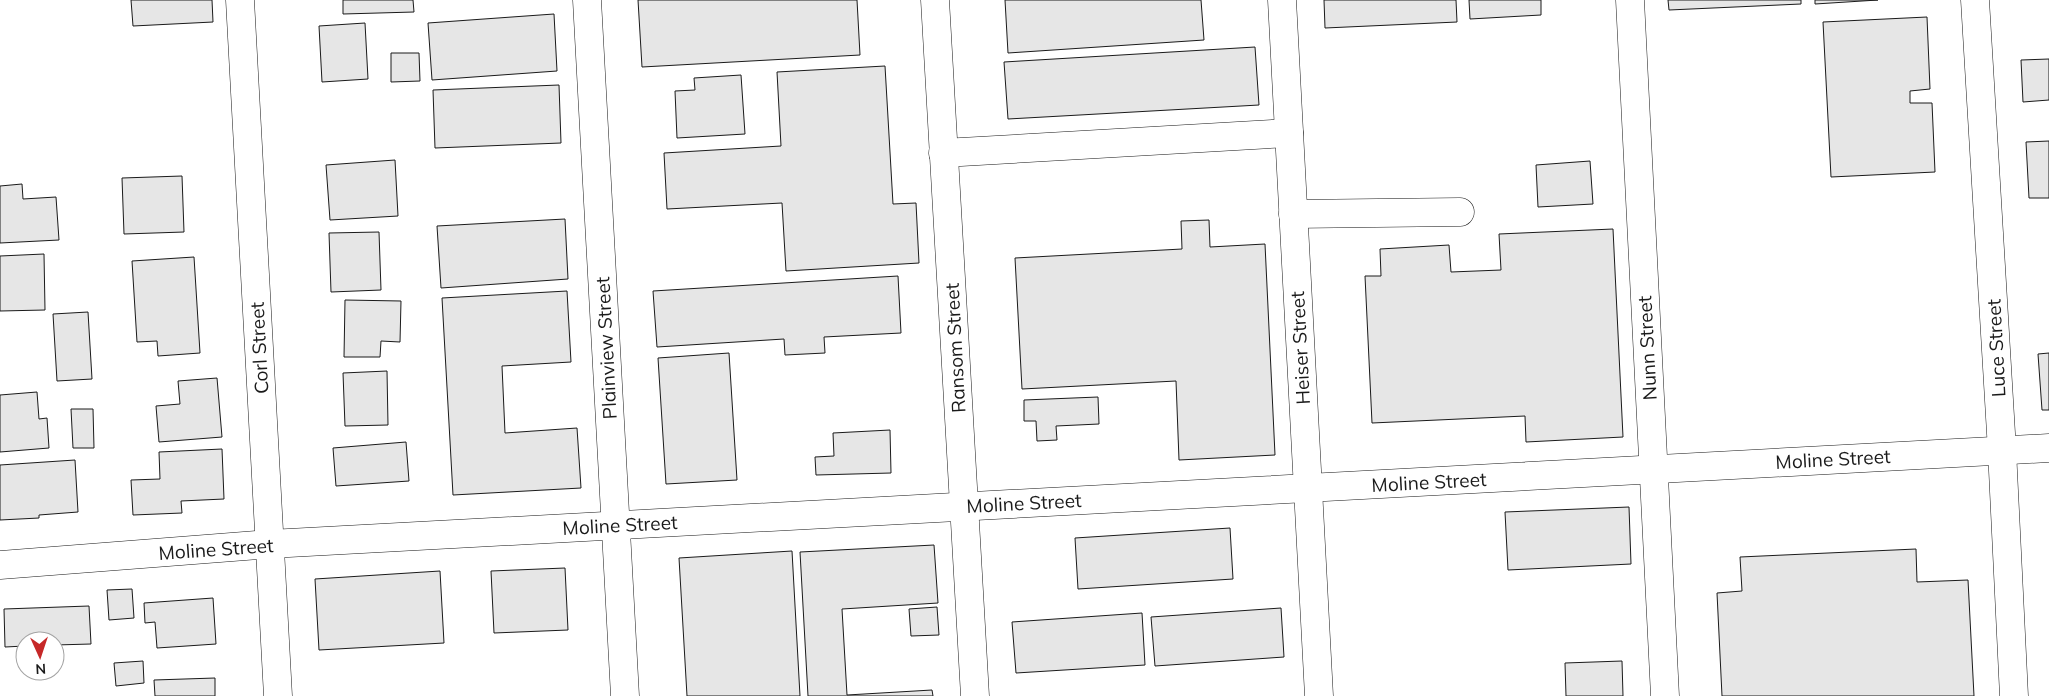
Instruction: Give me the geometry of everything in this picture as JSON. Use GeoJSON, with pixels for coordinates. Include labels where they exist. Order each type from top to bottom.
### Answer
{"type":"FeatureCollection","features":[{"type":"Feature","properties":{"kind":"street","name":"Corl Street"},"geometry":{"type":"LineString","coordinates":[[240,0],[278,696]]}},
{"type":"Feature","properties":{"kind":"street","name":"Plainview Street"},"geometry":{"type":"LineString","coordinates":[[586,0],[625,696]]}},
{"type":"Feature","properties":{"kind":"street","name":"Ransom Street"},"geometry":{"type":"LineString","coordinates":[[935,0],[975,696]]}},
{"type":"Feature","properties":{"kind":"street","name":"Heiser Street"},"geometry":{"type":"LineString","coordinates":[[1282,0],[1319,696]]}},
{"type":"Feature","properties":{"kind":"street","name":"Nunn Street"},"geometry":{"type":"LineString","coordinates":[[1630,0],[1665,696]]}},
{"type":"Feature","properties":{"kind":"street","name":"Luce Street"},"geometry":{"type":"LineString","coordinates":[[1975,0],[2002,450],[2014,696]]}},
{"type":"Feature","properties":{"kind":"street"},"geometry":{"type":"LineString","coordinates":[[944,153],[1289,133]]}},
{"type":"Feature","properties":{"kind":"street"},"geometry":{"type":"LineString","coordinates":[[1294,214],[1460,212]]}},
{"type":"Feature","properties":{"kind":"street","name":"Moline Street"},"geometry":{"type":"LineString","coordinates":[[0,565],[270,544],[2049,448]]}},
{"type":"Feature","properties":{"kind":"building"},"geometry":{"type":"Polygon","coordinates":[[[131,0],[212,0],[213,22],[133,26],[131,0]]]}},
{"type":"Feature","properties":{"kind":"building"},"geometry":{"type":"Polygon","coordinates":[[[343,0],[413,0],[414,12],[343,14],[343,0]]]}},
{"type":"Feature","properties":{"kind":"building"},"geometry":{"type":"Polygon","coordinates":[[[638,0],[857,0],[860,55],[642,67],[638,0]]]}},
{"type":"Feature","properties":{"kind":"building"},"geometry":{"type":"Polygon","coordinates":[[[1005,0],[1201,0],[1204,40],[1008,53],[1005,0]]]}},
{"type":"Feature","properties":{"kind":"building"},"geometry":{"type":"Polygon","coordinates":[[[1324,0],[1456,0],[1457,22],[1325,28],[1324,0]]]}},
{"type":"Feature","properties":{"kind":"building"},"geometry":{"type":"Polygon","coordinates":[[[1469,0],[1541,0],[1541,15],[1470,19],[1469,0]]]}},
{"type":"Feature","properties":{"kind":"building"},"geometry":{"type":"Polygon","coordinates":[[[1668,0],[1801,0],[1801,4],[1669,10],[1668,0]]]}},
{"type":"Feature","properties":{"kind":"building"},"geometry":{"type":"Polygon","coordinates":[[[1815,0],[1878,0],[1815,4],[1815,0]]]}},
{"type":"Feature","properties":{"kind":"building"},"geometry":{"type":"Polygon","coordinates":[[[554,14],[557,71],[432,80],[428,23],[554,14]]]}},
{"type":"Feature","properties":{"kind":"building"},"geometry":{"type":"Polygon","coordinates":[[[1927,17],[1930,89],[1910,91],[1910,103],[1932,103],[1935,172],[1831,177],[1823,22],[1927,17]]]}},
{"type":"Feature","properties":{"kind":"building"},"geometry":{"type":"Polygon","coordinates":[[[365,23],[368,79],[322,82],[319,26],[365,23]]]}},
{"type":"Feature","properties":{"kind":"building"},"geometry":{"type":"Polygon","coordinates":[[[1255,47],[1259,105],[1008,119],[1004,62],[1255,47]]]}},
{"type":"Feature","properties":{"kind":"building"},"geometry":{"type":"Polygon","coordinates":[[[391,53],[419,53],[420,81],[391,82],[391,53]]]}},
{"type":"Feature","properties":{"kind":"building"},"geometry":{"type":"Polygon","coordinates":[[[2049,59],[2049,100],[2023,102],[2021,60],[2049,59]]]}},
{"type":"Feature","properties":{"kind":"building"},"geometry":{"type":"Polygon","coordinates":[[[885,66],[893,204],[916,203],[919,263],[786,271],[782,203],[667,209],[664,153],[781,146],[777,72],[885,66]]]}},
{"type":"Feature","properties":{"kind":"building"},"geometry":{"type":"Polygon","coordinates":[[[741,75],[745,134],[677,138],[675,91],[695,90],[694,78],[741,75]]]}},
{"type":"Feature","properties":{"kind":"building"},"geometry":{"type":"Polygon","coordinates":[[[559,85],[561,143],[435,148],[433,90],[559,85]]]}},
{"type":"Feature","properties":{"kind":"building"},"geometry":{"type":"Polygon","coordinates":[[[2049,141],[2049,198],[2029,198],[2026,142],[2049,141]]]}},
{"type":"Feature","properties":{"kind":"building"},"geometry":{"type":"Polygon","coordinates":[[[395,160],[398,216],[330,220],[326,165],[395,160]]]}},
{"type":"Feature","properties":{"kind":"building"},"geometry":{"type":"Polygon","coordinates":[[[1590,161],[1593,204],[1538,207],[1536,165],[1590,161]]]}},
{"type":"Feature","properties":{"kind":"building"},"geometry":{"type":"Polygon","coordinates":[[[182,176],[184,232],[124,234],[122,178],[182,176]]]}},
{"type":"Feature","properties":{"kind":"building"},"geometry":{"type":"Polygon","coordinates":[[[22,184],[23,199],[56,197],[59,240],[0,243],[0,186],[22,184]]]}},
{"type":"Feature","properties":{"kind":"building"},"geometry":{"type":"Polygon","coordinates":[[[565,219],[568,279],[441,288],[437,226],[565,219]]]}},
{"type":"Feature","properties":{"kind":"building"},"geometry":{"type":"Polygon","coordinates":[[[1209,220],[1210,247],[1265,244],[1275,455],[1179,460],[1176,381],[1022,389],[1015,258],[1182,249],[1181,221],[1209,220]]]}},
{"type":"Feature","properties":{"kind":"building"},"geometry":{"type":"Polygon","coordinates":[[[1613,229],[1623,437],[1526,442],[1525,416],[1372,423],[1365,276],[1381,276],[1380,249],[1449,245],[1451,272],[1501,270],[1499,234],[1613,229]]]}},
{"type":"Feature","properties":{"kind":"building"},"geometry":{"type":"Polygon","coordinates":[[[379,232],[381,290],[331,292],[329,233],[379,232]]]}},
{"type":"Feature","properties":{"kind":"building"},"geometry":{"type":"Polygon","coordinates":[[[44,254],[45,310],[0,311],[0,256],[44,254]]]}},
{"type":"Feature","properties":{"kind":"building"},"geometry":{"type":"Polygon","coordinates":[[[194,257],[200,353],[158,356],[157,341],[137,342],[132,261],[194,257]]]}},
{"type":"Feature","properties":{"kind":"building"},"geometry":{"type":"Polygon","coordinates":[[[898,276],[901,333],[824,337],[825,353],[785,355],[784,339],[657,347],[653,291],[898,276]]]}},
{"type":"Feature","properties":{"kind":"building"},"geometry":{"type":"Polygon","coordinates":[[[567,291],[571,362],[502,366],[505,433],[577,428],[581,488],[453,495],[442,298],[567,291]]]}},
{"type":"Feature","properties":{"kind":"building"},"geometry":{"type":"Polygon","coordinates":[[[345,300],[401,301],[400,342],[381,341],[380,357],[344,357],[345,300]]]}},
{"type":"Feature","properties":{"kind":"building"},"geometry":{"type":"Polygon","coordinates":[[[88,312],[92,379],[57,381],[53,314],[88,312]]]}},
{"type":"Feature","properties":{"kind":"building"},"geometry":{"type":"Polygon","coordinates":[[[729,353],[737,480],[666,484],[658,358],[729,353]]]}},
{"type":"Feature","properties":{"kind":"building"},"geometry":{"type":"Polygon","coordinates":[[[2049,353],[2049,410],[2042,410],[2038,354],[2049,353]]]}},
{"type":"Feature","properties":{"kind":"building"},"geometry":{"type":"Polygon","coordinates":[[[387,371],[388,425],[345,426],[343,373],[387,371]]]}},
{"type":"Feature","properties":{"kind":"building"},"geometry":{"type":"Polygon","coordinates":[[[217,378],[222,437],[159,442],[156,406],[180,404],[178,381],[217,378]]]}},
{"type":"Feature","properties":{"kind":"building"},"geometry":{"type":"Polygon","coordinates":[[[37,392],[39,419],[47,418],[49,448],[0,452],[0,395],[37,392]]]}},
{"type":"Feature","properties":{"kind":"building"},"geometry":{"type":"Polygon","coordinates":[[[1098,397],[1099,424],[1056,426],[1057,440],[1037,441],[1036,421],[1024,421],[1024,400],[1098,397]]]}},
{"type":"Feature","properties":{"kind":"building"},"geometry":{"type":"Polygon","coordinates":[[[71,409],[93,409],[94,448],[73,448],[71,409]]]}},
{"type":"Feature","properties":{"kind":"building"},"geometry":{"type":"Polygon","coordinates":[[[890,430],[891,473],[816,475],[815,457],[834,456],[833,433],[890,430]]]}},
{"type":"Feature","properties":{"kind":"building"},"geometry":{"type":"Polygon","coordinates":[[[406,442],[409,481],[336,486],[333,448],[406,442]]]}},
{"type":"Feature","properties":{"kind":"building"},"geometry":{"type":"Polygon","coordinates":[[[222,449],[224,499],[181,501],[182,513],[133,515],[131,480],[160,479],[159,452],[222,449]]]}},
{"type":"Feature","properties":{"kind":"building"},"geometry":{"type":"Polygon","coordinates":[[[75,460],[78,512],[39,515],[39,518],[0,520],[0,465],[75,460]]]}},
{"type":"Feature","properties":{"kind":"building"},"geometry":{"type":"Polygon","coordinates":[[[1629,507],[1631,564],[1508,570],[1505,512],[1629,507]]]}},
{"type":"Feature","properties":{"kind":"building"},"geometry":{"type":"Polygon","coordinates":[[[1230,528],[1233,579],[1078,589],[1075,538],[1230,528]]]}},
{"type":"Feature","properties":{"kind":"building"},"geometry":{"type":"Polygon","coordinates":[[[934,545],[938,603],[842,609],[847,695],[932,690],[933,696],[808,696],[800,552],[934,545]]]}},
{"type":"Feature","properties":{"kind":"building"},"geometry":{"type":"Polygon","coordinates":[[[1916,549],[1917,582],[1968,580],[1974,696],[1722,696],[1717,593],[1742,591],[1740,557],[1916,549]]]}},
{"type":"Feature","properties":{"kind":"building"},"geometry":{"type":"Polygon","coordinates":[[[792,551],[800,696],[687,696],[679,558],[792,551]]]}},
{"type":"Feature","properties":{"kind":"building"},"geometry":{"type":"Polygon","coordinates":[[[565,568],[568,630],[494,633],[491,571],[565,568]]]}},
{"type":"Feature","properties":{"kind":"building"},"geometry":{"type":"Polygon","coordinates":[[[440,571],[444,643],[319,650],[315,579],[440,571]]]}},
{"type":"Feature","properties":{"kind":"building"},"geometry":{"type":"Polygon","coordinates":[[[132,589],[134,618],[109,620],[107,590],[132,589]]]}},
{"type":"Feature","properties":{"kind":"building"},"geometry":{"type":"Polygon","coordinates":[[[213,598],[216,644],[157,648],[155,622],[145,623],[144,603],[213,598]]]}},
{"type":"Feature","properties":{"kind":"building"},"geometry":{"type":"Polygon","coordinates":[[[89,606],[91,644],[65,645],[65,631],[15,631],[15,646],[5,647],[4,609],[89,606]]]}},
{"type":"Feature","properties":{"kind":"building"},"geometry":{"type":"Polygon","coordinates":[[[937,607],[939,635],[911,636],[909,609],[937,607]]]}},
{"type":"Feature","properties":{"kind":"building"},"geometry":{"type":"Polygon","coordinates":[[[1281,608],[1284,657],[1155,666],[1151,617],[1281,608]]]}},
{"type":"Feature","properties":{"kind":"building"},"geometry":{"type":"Polygon","coordinates":[[[1142,613],[1145,665],[1016,673],[1012,622],[1142,613]]]}},
{"type":"Feature","properties":{"kind":"building"},"geometry":{"type":"Polygon","coordinates":[[[143,661],[144,683],[116,686],[114,663],[143,661]]]}},
{"type":"Feature","properties":{"kind":"building"},"geometry":{"type":"Polygon","coordinates":[[[1622,661],[1623,696],[1566,696],[1565,663],[1622,661]]]}},
{"type":"Feature","properties":{"kind":"building"},"geometry":{"type":"Polygon","coordinates":[[[215,678],[215,696],[155,696],[154,680],[215,678]]]}}]}
